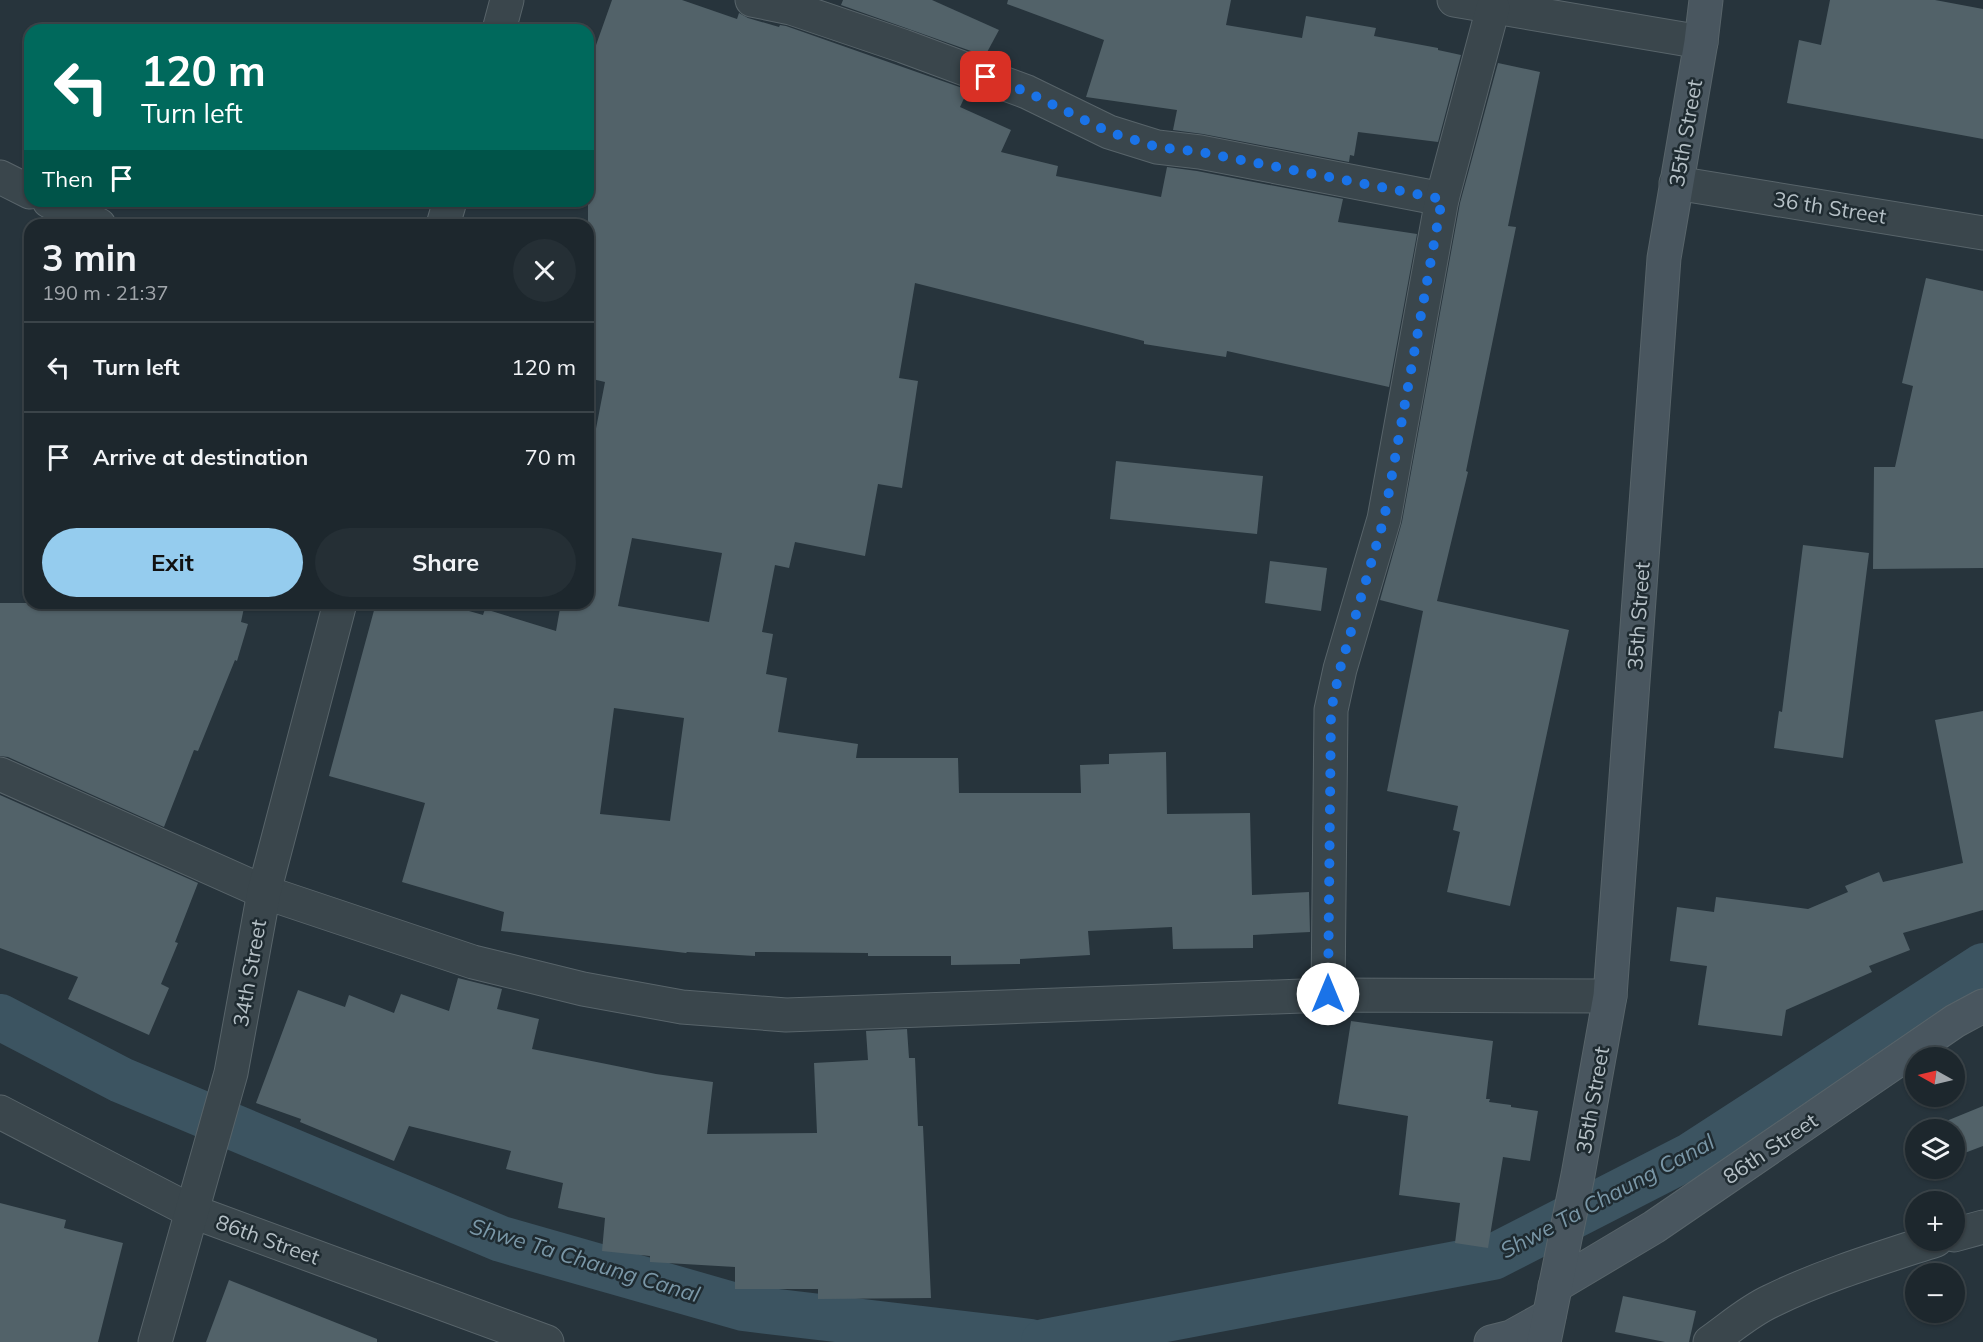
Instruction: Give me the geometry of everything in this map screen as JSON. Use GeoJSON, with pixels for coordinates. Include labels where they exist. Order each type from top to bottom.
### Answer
{"type":"FeatureCollection","features":[{"type":"Feature","properties":{"kind":"main road","name":"35th Street"},"geometry":{"type":"LineString","coordinates":[[1549,1315],[1578,1174],[1610,996],[1664,258],[1701,42],[1706,0]]}},
{"type":"Feature","properties":{"kind":"main road","name":"86th Street"},"geometry":{"type":"LineString","coordinates":[[1491,1342],[1511,1337],[1549,1315],[1654,1227],[1955,1021],[1983,1006]]}},
{"type":"Feature","properties":{"kind":"street"},"geometry":{"type":"LineString","coordinates":[[501,24],[507,0]]}},
{"type":"Feature","properties":{"kind":"street"},"geometry":{"type":"LineString","coordinates":[[752,0],[791,9],[903,46],[1027,92],[1109,132],[1157,147],[1200,152],[1442,199]]}},
{"type":"Feature","properties":{"kind":"street"},"geometry":{"type":"LineString","coordinates":[[1454,0],[1701,42]]}},
{"type":"Feature","properties":{"kind":"street"},"geometry":{"type":"LineString","coordinates":[[1328,994],[1331,710],[1340,669],[1384,519],[1442,199],[1493,8]]}},
{"type":"Feature","properties":{"kind":"street"},"geometry":{"type":"LineString","coordinates":[[0,177],[24,189]]}},
{"type":"Feature","properties":{"kind":"street","name":"36 th Street"},"geometry":{"type":"LineString","coordinates":[[1676,183],[1983,232]]}},
{"type":"Feature","properties":{"kind":"street"},"geometry":{"type":"LineString","coordinates":[[62,207],[86,219]]}},
{"type":"Feature","properties":{"kind":"street","name":"34th Street"},"geometry":{"type":"LineString","coordinates":[[155,1342],[231,1073],[264,892],[338,609]]}},
{"type":"Feature","properties":{"kind":"street"},"geometry":{"type":"LineString","coordinates":[[0,774],[264,892],[473,963],[583,988],[682,1007],[786,1015],[1328,994],[1610,996]]}},
{"type":"Feature","properties":{"kind":"street","name":"86th Street"},"geometry":{"type":"LineString","coordinates":[[0,1112],[191,1211],[547,1342]]}},
{"type":"Feature","properties":{"kind":"street"},"geometry":{"type":"LineString","coordinates":[[1965,1232],[1983,1227]]}},
{"type":"Feature","properties":{"kind":"street"},"geometry":{"type":"LineString","coordinates":[[1710,1342],[1771,1301],[1865,1263],[1905,1250]]}},
{"type":"Feature","properties":{"kind":"building"},"geometry":{"type":"Polygon","coordinates":[[[612,0],[682,0],[737,19],[739,13],[779,27],[780,25],[786,26],[968,90],[960,107],[1011,130],[1001,152],[1058,166],[1056,176],[1161,197],[1167,167],[1197,171],[1343,199],[1338,222],[1417,234],[1389,387],[1227,351],[1226,357],[1144,344],[1144,341],[915,283],[899,378],[918,381],[902,488],[878,484],[865,556],[795,542],[789,568],[775,565],[762,632],[773,634],[766,674],[787,678],[778,732],[858,744],[856,758],[958,758],[959,793],[1081,793],[1080,765],[1109,764],[1109,754],[1166,752],[1167,814],[1250,813],[1252,895],[1309,892],[1310,932],[1253,935],[1253,948],[1173,949],[1172,927],[1088,931],[1090,955],[1020,959],[1020,964],[951,965],[951,956],[868,956],[868,953],[755,952],[755,956],[686,953],[501,931],[504,912],[402,882],[425,803],[329,776],[374,609],[462,609],[483,615],[485,609],[556,631],[560,609],[594,609],[594,439],[605,382],[594,379],[594,219],[588,219],[588,207],[594,207],[594,48],[612,0]],[[632,538],[618,606],[709,622],[722,553],[632,538]],[[614,708],[600,814],[670,821],[684,718],[614,708]]]}},
{"type":"Feature","properties":{"kind":"building"},"geometry":{"type":"Polygon","coordinates":[[[843,0],[932,0],[999,30],[985,56],[841,5],[843,0]]]}},
{"type":"Feature","properties":{"kind":"building"},"geometry":{"type":"Polygon","coordinates":[[[1008,0],[1231,0],[1226,25],[1302,38],[1306,16],[1376,28],[1374,36],[1438,48],[1438,50],[1461,55],[1438,142],[1358,132],[1354,156],[1350,155],[1349,162],[1173,130],[1177,110],[1086,97],[1104,40],[1007,4],[1008,0]]]}},
{"type":"Feature","properties":{"kind":"building"},"geometry":{"type":"Polygon","coordinates":[[[1830,0],[1935,0],[1983,9],[1983,139],[1787,103],[1799,40],[1821,45],[1830,0]]]}},
{"type":"Feature","properties":{"kind":"building"},"geometry":{"type":"Polygon","coordinates":[[[1498,63],[1540,72],[1508,226],[1516,227],[1466,471],[1468,472],[1437,601],[1569,630],[1510,906],[1447,892],[1460,832],[1453,830],[1458,806],[1387,791],[1423,611],[1380,600],[1402,522],[1460,203],[1498,63]]]}},
{"type":"Feature","properties":{"kind":"building"},"geometry":{"type":"Polygon","coordinates":[[[1926,278],[1983,291],[1983,568],[1873,569],[1874,467],[1895,467],[1913,386],[1902,383],[1926,278]]]}},
{"type":"Feature","properties":{"kind":"building"},"geometry":{"type":"Polygon","coordinates":[[[1116,461],[1263,476],[1257,534],[1110,519],[1116,461]]]}},
{"type":"Feature","properties":{"kind":"building"},"geometry":{"type":"Polygon","coordinates":[[[1803,545],[1869,553],[1843,758],[1774,748],[1779,711],[1782,712],[1803,545]]]}},
{"type":"Feature","properties":{"kind":"building"},"geometry":{"type":"Polygon","coordinates":[[[1270,561],[1327,568],[1321,611],[1265,603],[1270,561]]]}},
{"type":"Feature","properties":{"kind":"building"},"geometry":{"type":"Polygon","coordinates":[[[0,603],[24,603],[24,609],[244,609],[241,622],[248,624],[237,661],[235,660],[198,751],[194,750],[164,827],[8,757],[0,756],[0,603]]]}},
{"type":"Feature","properties":{"kind":"building"},"geometry":{"type":"Polygon","coordinates":[[[1983,711],[1983,910],[1903,933],[1910,950],[1869,966],[1872,972],[1786,1010],[1782,1036],[1698,1025],[1707,966],[1670,961],[1677,907],[1714,912],[1716,897],[1808,909],[1848,892],[1845,886],[1879,872],[1883,882],[1963,863],[1935,720],[1983,711]]]}},
{"type":"Feature","properties":{"kind":"building"},"geometry":{"type":"Polygon","coordinates":[[[0,795],[198,883],[175,942],[178,943],[161,984],[169,988],[149,1035],[68,999],[78,977],[0,948],[0,795]]]}},
{"type":"Feature","properties":{"kind":"building"},"geometry":{"type":"Polygon","coordinates":[[[458,978],[502,989],[497,1009],[539,1019],[532,1049],[656,1074],[713,1082],[707,1134],[817,1133],[814,1063],[868,1060],[866,1031],[907,1029],[909,1058],[915,1058],[918,1126],[923,1126],[931,1298],[818,1299],[818,1289],[735,1289],[735,1267],[650,1262],[650,1256],[602,1251],[605,1218],[558,1208],[563,1183],[506,1169],[511,1151],[409,1126],[394,1161],[300,1122],[301,1119],[256,1103],[298,990],[345,1007],[349,995],[394,1013],[401,994],[449,1011],[458,978]]]}},
{"type":"Feature","properties":{"kind":"building"},"geometry":{"type":"Polygon","coordinates":[[[1351,1021],[1493,1041],[1486,1099],[1490,1099],[1489,1102],[1538,1111],[1530,1161],[1503,1157],[1488,1248],[1455,1243],[1460,1203],[1399,1195],[1408,1116],[1338,1104],[1351,1021]]]}},
{"type":"Feature","properties":{"kind":"building"},"geometry":{"type":"Polygon","coordinates":[[[1983,1106],[1983,1146],[1965,1153],[1965,1119],[1951,1119],[1983,1106]]]}},
{"type":"Feature","properties":{"kind":"building"},"geometry":{"type":"Polygon","coordinates":[[[0,1203],[66,1220],[64,1228],[123,1243],[98,1342],[0,1342],[0,1203]]]}},
{"type":"Feature","properties":{"kind":"building"},"geometry":{"type":"Polygon","coordinates":[[[229,1280],[377,1339],[377,1342],[206,1342],[229,1280]]]}},
{"type":"Feature","properties":{"kind":"building"},"geometry":{"type":"Polygon","coordinates":[[[1623,1296],[1696,1311],[1689,1342],[1665,1342],[1615,1332],[1623,1296]]]}},
{"type":"Feature","properties":{"kind":"waterway","name":"Shwe Ta Chaung Canal"},"geometry":{"type":"LineString","coordinates":[[1044,1342],[1493,1257],[1690,1156],[1983,966]]}},
{"type":"Feature","properties":{"kind":"waterway","name":"Shwe Ta Chaung Canal"},"geometry":{"type":"LineString","coordinates":[[0,1017],[121,1080],[501,1239],[743,1308],[1031,1342]]}},
{"type":"Feature","properties":{"kind":"route"},"geometry":{"type":"LineString","coordinates":[[986,77],[1027,92],[1109,132],[1157,147],[1200,152],[1442,199],[1384,519],[1340,669],[1331,710],[1328,994]]}}]}
